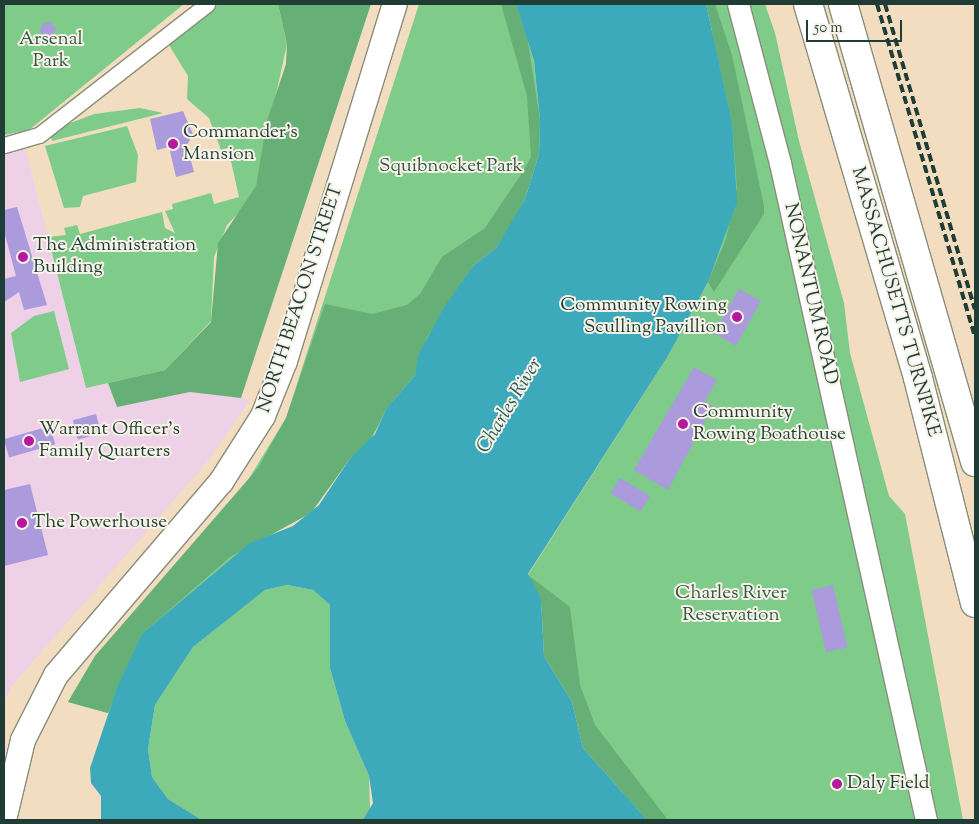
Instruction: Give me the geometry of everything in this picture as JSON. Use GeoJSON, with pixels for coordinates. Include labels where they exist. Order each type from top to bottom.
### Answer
{"type":"FeatureCollection","features":[{"type":"Feature","properties":{"kind":"highway","name":"MASSACHUSETTS TURNPIKE"},"geometry":{"type":"LineString","coordinates":[[808,4],[918,378],[975,603]]}},
{"type":"Feature","properties":{"kind":"highway","name":"MASSACHUSETTS TURNPIKE"},"geometry":{"type":"LineString","coordinates":[[843,4],[975,462]]}},
{"type":"Feature","properties":{"kind":"main road","name":"NORTH BEACON STREET"},"geometry":{"type":"LineString","coordinates":[[4,820],[23,740],[56,675],[221,482],[263,416],[285,361],[395,4]]}},
{"type":"Feature","properties":{"kind":"main road","name":"NONANTUM ROAD"},"geometry":{"type":"LineString","coordinates":[[738,4],[780,163],[926,820]]}},
{"type":"Feature","properties":{"kind":"street"},"geometry":{"type":"LineString","coordinates":[[4,145],[39,134],[207,4]]}},
{"type":"Feature","properties":{"kind":"shaded area"},"geometry":{"type":"Polygon","coordinates":[[[21,131],[86,388],[108,383],[117,407],[190,392],[251,399],[207,462],[11,687],[4,702],[4,135],[21,131]]]}},
{"type":"Feature","properties":{"kind":"green space","name":"Arsenal Park"},"geometry":{"type":"Polygon","coordinates":[[[4,4],[184,4],[29,130],[4,135],[4,4]]]}},
{"type":"Feature","properties":{"kind":"green space"},"geometry":{"type":"Polygon","coordinates":[[[218,4],[278,4],[287,44],[256,186],[250,201],[227,225],[214,257],[211,321],[165,370],[86,388],[48,237],[66,235],[64,228],[77,225],[80,234],[162,212],[165,228],[175,233],[165,211],[173,209],[172,204],[211,193],[214,204],[239,197],[228,148],[221,150],[209,118],[187,99],[188,76],[169,45],[218,4]]]}},
{"type":"Feature","properties":{"kind":"green space"},"geometry":{"type":"Polygon","coordinates":[[[278,4],[371,4],[241,398],[190,392],[117,407],[108,383],[165,370],[211,322],[218,243],[256,186],[267,121],[286,64],[287,44],[278,4]]]}},
{"type":"Feature","properties":{"kind":"green space","name":"Squibnocket Park"},"geometry":{"type":"Polygon","coordinates":[[[419,4],[516,4],[534,61],[540,120],[539,154],[368,444],[191,593],[117,688],[108,713],[68,702],[95,656],[240,493],[286,418],[419,4]]]}},
{"type":"Feature","properties":{"kind":"green space"},"geometry":{"type":"Polygon","coordinates":[[[501,4],[516,4],[527,36],[540,120],[539,154],[525,199],[510,227],[497,247],[474,265],[427,337],[415,375],[387,408],[368,444],[349,460],[311,513],[230,557],[142,634],[108,713],[68,702],[95,656],[258,468],[286,418],[325,304],[372,314],[407,305],[420,294],[442,257],[485,228],[520,176],[531,157],[527,96],[501,4]]]}},
{"type":"Feature","properties":{"kind":"green space","name":"Charles River Reservation"},"geometry":{"type":"Polygon","coordinates":[[[706,4],[765,4],[775,33],[799,141],[844,303],[850,353],[889,496],[905,514],[963,820],[647,820],[623,794],[528,575],[668,356],[708,282],[712,24],[706,4]]]}},
{"type":"Feature","properties":{"kind":"green space"},"geometry":{"type":"Polygon","coordinates":[[[706,4],[715,4],[732,55],[764,206],[764,214],[714,292],[708,282],[726,239],[737,188],[732,122],[706,4]]]}},
{"type":"Feature","properties":{"kind":"green space"},"geometry":{"type":"Polygon","coordinates":[[[140,108],[163,113],[52,141],[51,137],[68,124],[94,114],[140,108]]]}},
{"type":"Feature","properties":{"kind":"green space"},"geometry":{"type":"Polygon","coordinates":[[[127,126],[138,155],[136,182],[83,196],[80,207],[64,208],[45,146],[127,126]]]}},
{"type":"Feature","properties":{"kind":"green space"},"geometry":{"type":"Polygon","coordinates":[[[54,311],[69,369],[20,382],[11,333],[34,316],[54,311]]]}},
{"type":"Feature","properties":{"kind":"green space"},"geometry":{"type":"Polygon","coordinates":[[[528,575],[570,607],[580,685],[595,725],[668,820],[647,820],[583,748],[572,702],[544,656],[541,598],[528,575]]]}},
{"type":"Feature","properties":{"kind":"green space"},"geometry":{"type":"Polygon","coordinates":[[[287,585],[313,590],[330,605],[330,668],[345,721],[369,776],[370,811],[363,820],[202,820],[168,799],[152,777],[148,749],[155,705],[193,647],[265,590],[287,585]]]}},
{"type":"Feature","properties":{"kind":"water","name":"Charles River"},"geometry":{"type":"Polygon","coordinates":[[[516,4],[706,4],[732,122],[737,202],[708,282],[668,356],[528,574],[541,598],[544,656],[572,702],[583,748],[647,820],[363,820],[373,803],[369,776],[345,721],[330,668],[330,605],[313,590],[287,585],[265,590],[193,647],[155,705],[148,749],[152,777],[168,799],[202,820],[101,820],[101,796],[91,783],[90,768],[117,688],[142,634],[250,543],[293,526],[319,505],[349,460],[375,434],[387,408],[415,375],[419,353],[445,306],[474,265],[497,247],[525,199],[539,154],[540,120],[534,61],[516,4]]]}},
{"type":"Feature","properties":{"kind":"building"},"geometry":{"type":"Polygon","coordinates":[[[50,22],[56,28],[53,36],[45,38],[40,31],[42,24],[50,22]]]}},
{"type":"Feature","properties":{"kind":"building","name":"Commander's Mansion"},"geometry":{"type":"Polygon","coordinates":[[[183,111],[193,134],[187,145],[194,172],[176,177],[169,147],[157,150],[150,119],[183,111]]]}},
{"type":"Feature","properties":{"kind":"building","name":"The Administration Building"},"geometry":{"type":"Polygon","coordinates":[[[17,207],[47,305],[24,310],[19,292],[4,302],[4,279],[16,276],[4,231],[4,210],[17,207]]]}},
{"type":"Feature","properties":{"kind":"building","name":"Community Rowing Sculling Pavillion"},"geometry":{"type":"Polygon","coordinates":[[[739,289],[761,301],[736,346],[714,334],[739,289]]]}},
{"type":"Feature","properties":{"kind":"building","name":"Community Rowing Boathouse"},"geometry":{"type":"Polygon","coordinates":[[[694,367],[717,380],[705,401],[713,406],[668,490],[634,470],[694,367]]]}},
{"type":"Feature","properties":{"kind":"building"},"geometry":{"type":"Polygon","coordinates":[[[96,414],[101,433],[78,440],[73,420],[96,414]]]}},
{"type":"Feature","properties":{"kind":"building","name":"Warrant Officer's Family Quarters"},"geometry":{"type":"Polygon","coordinates":[[[50,426],[55,444],[9,457],[4,439],[50,426]]]}},
{"type":"Feature","properties":{"kind":"building"},"geometry":{"type":"Polygon","coordinates":[[[620,478],[650,496],[641,511],[611,493],[620,478]]]}},
{"type":"Feature","properties":{"kind":"building","name":"The Powerhouse"},"geometry":{"type":"Polygon","coordinates":[[[30,484],[48,555],[4,566],[4,490],[30,484]]]}},
{"type":"Feature","properties":{"kind":"building"},"geometry":{"type":"Polygon","coordinates":[[[833,585],[847,647],[826,652],[812,590],[833,585]]]}},
{"type":"Feature","properties":{"kind":"railway"},"geometry":{"type":"LineString","coordinates":[[877,4],[975,336]]}},
{"type":"Feature","properties":{"kind":"railway"},"geometry":{"type":"LineString","coordinates":[[885,4],[975,309]]}},
{"type":"Feature","properties":{"kind":"place","name":"Commander's Mansion"},"geometry":{"type":"Point","coordinates":[173,144]}},
{"type":"Feature","properties":{"kind":"place","name":"The Administration Building"},"geometry":{"type":"Point","coordinates":[23,257]}},
{"type":"Feature","properties":{"kind":"place","name":"Community Rowing Sculling Pavillion"},"geometry":{"type":"Point","coordinates":[737,317]}},
{"type":"Feature","properties":{"kind":"place","name":"Community Rowing Boathouse"},"geometry":{"type":"Point","coordinates":[683,424]}},
{"type":"Feature","properties":{"kind":"place","name":"Warrant Officer's Family Quarters"},"geometry":{"type":"Point","coordinates":[29,441]}},
{"type":"Feature","properties":{"kind":"place","name":"The Powerhouse"},"geometry":{"type":"Point","coordinates":[22,523]}},
{"type":"Feature","properties":{"kind":"place","name":"Daly Field"},"geometry":{"type":"Point","coordinates":[837,784]}}]}
